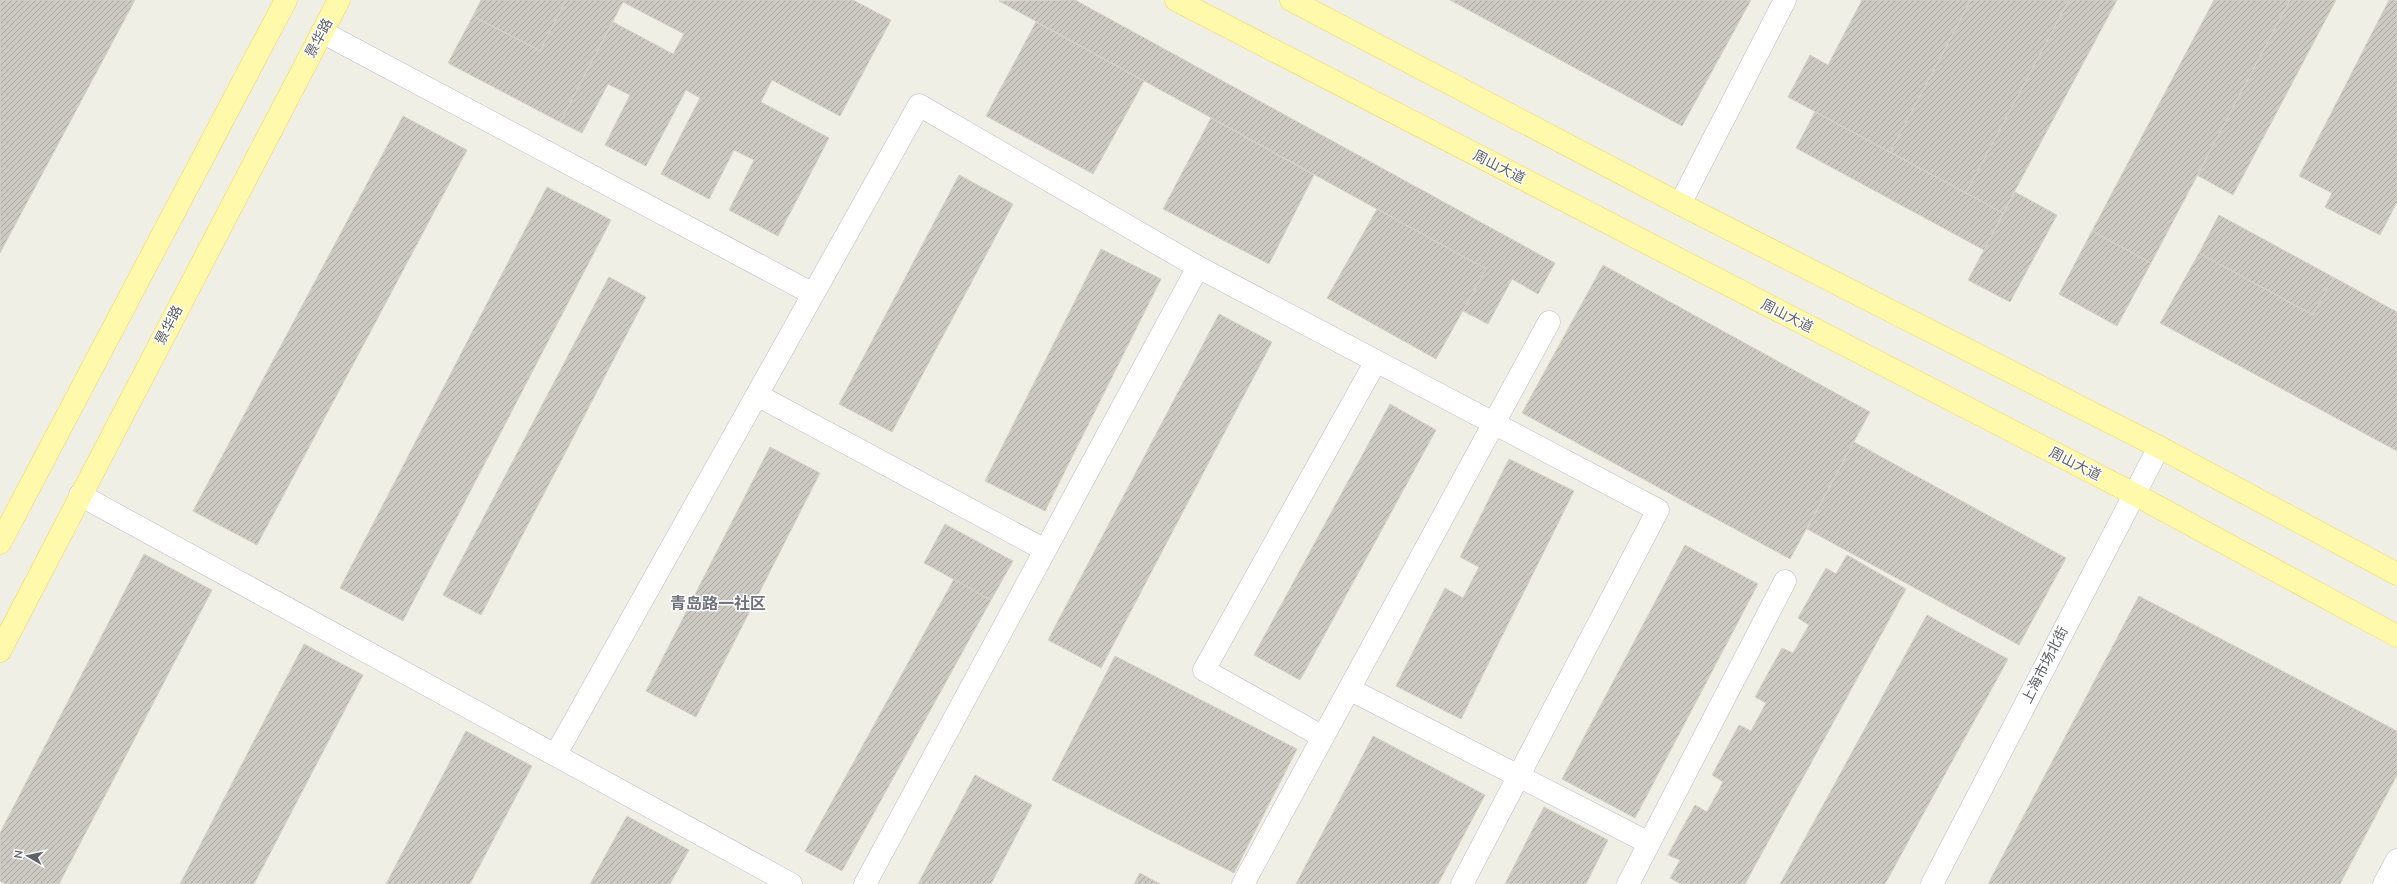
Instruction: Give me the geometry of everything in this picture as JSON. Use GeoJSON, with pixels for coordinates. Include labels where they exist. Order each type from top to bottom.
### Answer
{"type":"FeatureCollection","features":[{"type":"Feature","properties":{"kind":"main road"},"geometry":{"type":"LineString","coordinates":[[0,543],[286,0]]}},
{"type":"Feature","properties":{"kind":"main road","name":"景华路"},"geometry":{"type":"LineString","coordinates":[[0,651],[339,0]]}},
{"type":"Feature","properties":{"kind":"main road","name":"周山大道"},"geometry":{"type":"LineString","coordinates":[[1176,0],[2134,494],[2397,636]]}},
{"type":"Feature","properties":{"kind":"main road"},"geometry":{"type":"LineString","coordinates":[[1291,0],[1680,204],[2159,447],[2397,574]]}},
{"type":"Feature","properties":{"kind":"street"},"geometry":{"type":"LineString","coordinates":[[1680,204],[1785,0]]}},
{"type":"Feature","properties":{"kind":"street"},"geometry":{"type":"LineString","coordinates":[[322,32],[813,294]]}},
{"type":"Feature","properties":{"kind":"street"},"geometry":{"type":"LineString","coordinates":[[556,754],[919,105],[1198,267],[1658,510],[1462,884]]}},
{"type":"Feature","properties":{"kind":"street"},"geometry":{"type":"LineString","coordinates":[[866,884],[1198,267]]}},
{"type":"Feature","properties":{"kind":"street"},"geometry":{"type":"LineString","coordinates":[[1243,884],[1549,322]]}},
{"type":"Feature","properties":{"kind":"street"},"geometry":{"type":"LineString","coordinates":[[1323,737],[1204,670],[1376,361]]}},
{"type":"Feature","properties":{"kind":"street"},"geometry":{"type":"LineString","coordinates":[[757,395],[1045,550]]}},
{"type":"Feature","properties":{"kind":"street","name":"上海市场北街"},"geometry":{"type":"LineString","coordinates":[[1932,884],[2159,447]]}},
{"type":"Feature","properties":{"kind":"street"},"geometry":{"type":"LineString","coordinates":[[80,495],[556,754],[791,884]]}},
{"type":"Feature","properties":{"kind":"street"},"geometry":{"type":"LineString","coordinates":[[1628,884],[1785,581]]}},
{"type":"Feature","properties":{"kind":"street"},"geometry":{"type":"LineString","coordinates":[[1349,689],[1649,843]]}},
{"type":"Feature","properties":{"kind":"street"},"geometry":{"type":"LineString","coordinates":[[2384,884],[2397,860]]}},
{"type":"Feature","properties":{"kind":"building"},"geometry":{"type":"Polygon","coordinates":[[[0,0],[135,0],[0,253],[0,0]]]}},
{"type":"Feature","properties":{"kind":"building"},"geometry":{"type":"Polygon","coordinates":[[[481,0],[566,0],[540,51],[473,16],[481,0]]]}},
{"type":"Feature","properties":{"kind":"building"},"geometry":{"type":"Polygon","coordinates":[[[566,0],[624,0],[560,122],[448,63],[473,16],[540,51],[566,0]]]}},
{"type":"Feature","properties":{"kind":"building"},"geometry":{"type":"Polygon","coordinates":[[[624,0],[853,0],[891,20],[840,116],[772,80],[761,102],[829,138],[778,236],[729,210],[754,160],[734,150],[709,199],[661,174],[700,98],[686,90],[646,166],[605,145],[630,95],[608,84],[582,133],[560,122],[613,22],[673,54],[684,34],[623,2],[624,0]]]}},
{"type":"Feature","properties":{"kind":"building"},"geometry":{"type":"Polygon","coordinates":[[[1075,0],[1555,263],[1538,294],[1512,279],[1488,324],[1463,311],[1486,269],[999,1],[1075,0]]]}},
{"type":"Feature","properties":{"kind":"building"},"geometry":{"type":"Polygon","coordinates":[[[1450,0],[1751,0],[1682,126],[1450,0]]]}},
{"type":"Feature","properties":{"kind":"building"},"geometry":{"type":"Polygon","coordinates":[[[1862,0],[1971,0],[1890,152],[1788,97],[1810,55],[1828,65],[1862,0]]]}},
{"type":"Feature","properties":{"kind":"building"},"geometry":{"type":"Polygon","coordinates":[[[1971,0],[2069,0],[1966,193],[1890,152],[1971,0]]]}},
{"type":"Feature","properties":{"kind":"building"},"geometry":{"type":"Polygon","coordinates":[[[2069,0],[2117,0],[2003,213],[1966,193],[2069,0]]]}},
{"type":"Feature","properties":{"kind":"building"},"geometry":{"type":"Polygon","coordinates":[[[2214,0],[2290,0],[2151,263],[2092,231],[2214,0]]]}},
{"type":"Feature","properties":{"kind":"building"},"geometry":{"type":"Polygon","coordinates":[[[2290,0],[2336,0],[2233,195],[2197,175],[2290,0]]]}},
{"type":"Feature","properties":{"kind":"building"},"geometry":{"type":"Polygon","coordinates":[[[2389,0],[2397,0],[2397,202],[2380,235],[2325,207],[2332,193],[2299,176],[2389,0]]]}},
{"type":"Feature","properties":{"kind":"building"},"geometry":{"type":"Polygon","coordinates":[[[1036,22],[1144,81],[1093,174],[986,116],[1036,22]]]}},
{"type":"Feature","properties":{"kind":"building"},"geometry":{"type":"Polygon","coordinates":[[[1815,112],[2003,213],[1984,250],[1796,148],[1815,112]]]}},
{"type":"Feature","properties":{"kind":"building"},"geometry":{"type":"Polygon","coordinates":[[[403,116],[467,150],[257,545],[193,511],[403,116]]]}},
{"type":"Feature","properties":{"kind":"building"},"geometry":{"type":"Polygon","coordinates":[[[1211,118],[1314,175],[1269,264],[1163,209],[1211,118]]]}},
{"type":"Feature","properties":{"kind":"building"},"geometry":{"type":"Polygon","coordinates":[[[959,175],[1013,204],[892,432],[839,404],[959,175]]]}},
{"type":"Feature","properties":{"kind":"building"},"geometry":{"type":"Polygon","coordinates":[[[547,187],[611,220],[403,621],[340,588],[547,187]]]}},
{"type":"Feature","properties":{"kind":"building"},"geometry":{"type":"Polygon","coordinates":[[[2015,192],[2057,215],[2010,302],[1968,280],[2015,192]]]}},
{"type":"Feature","properties":{"kind":"building"},"geometry":{"type":"Polygon","coordinates":[[[1377,209],[1486,269],[1436,359],[1327,298],[1377,209]]]}},
{"type":"Feature","properties":{"kind":"building"},"geometry":{"type":"Polygon","coordinates":[[[2219,215],[2333,277],[2313,315],[2199,253],[2219,215]]]}},
{"type":"Feature","properties":{"kind":"building"},"geometry":{"type":"Polygon","coordinates":[[[2092,231],[2151,263],[2117,326],[2059,294],[2092,231]]]}},
{"type":"Feature","properties":{"kind":"building"},"geometry":{"type":"Polygon","coordinates":[[[1101,249],[1161,279],[1045,511],[985,481],[1101,249]]]}},
{"type":"Feature","properties":{"kind":"building"},"geometry":{"type":"Polygon","coordinates":[[[2199,253],[2313,315],[2333,277],[2397,312],[2397,451],[2160,323],[2199,253]]]}},
{"type":"Feature","properties":{"kind":"building"},"geometry":{"type":"Polygon","coordinates":[[[1603,265],[1870,412],[1790,559],[1522,413],[1603,265]]]}},
{"type":"Feature","properties":{"kind":"building"},"geometry":{"type":"Polygon","coordinates":[[[609,277],[646,297],[481,615],[443,595],[609,277]]]}},
{"type":"Feature","properties":{"kind":"building"},"geometry":{"type":"Polygon","coordinates":[[[1219,314],[1272,342],[1101,668],[1048,640],[1219,314]]]}},
{"type":"Feature","properties":{"kind":"building"},"geometry":{"type":"Polygon","coordinates":[[[1390,404],[1436,430],[1300,680],[1254,655],[1390,404]]]}},
{"type":"Feature","properties":{"kind":"building"},"geometry":{"type":"Polygon","coordinates":[[[1854,442],[2066,558],[2019,645],[1807,529],[1854,442]]]}},
{"type":"Feature","properties":{"kind":"building"},"geometry":{"type":"Polygon","coordinates":[[[770,447],[820,473],[696,717],[646,691],[770,447]]]}},
{"type":"Feature","properties":{"kind":"building"},"geometry":{"type":"Polygon","coordinates":[[[1509,459],[1574,491],[1461,719],[1396,686],[1445,588],[1463,598],[1479,567],[1460,557],[1509,459]]]}},
{"type":"Feature","properties":{"kind":"building"},"geometry":{"type":"Polygon","coordinates":[[[945,524],[1013,561],[991,600],[924,563],[945,524]]]}},
{"type":"Feature","properties":{"kind":"building"},"geometry":{"type":"Polygon","coordinates":[[[1685,545],[1758,584],[1635,818],[1562,779],[1685,545]]]}},
{"type":"Feature","properties":{"kind":"building"},"geometry":{"type":"Polygon","coordinates":[[[144,554],[212,590],[59,884],[5,884],[0,881],[0,833],[144,554]]]}},
{"type":"Feature","properties":{"kind":"building"},"geometry":{"type":"Polygon","coordinates":[[[1847,555],[1906,589],[1745,884],[1681,884],[1670,878],[1680,860],[1668,855],[1695,805],[1707,812],[1723,782],[1712,775],[1739,725],[1751,731],[1766,703],[1755,697],[1782,648],[1793,653],[1809,625],[1798,618],[1826,568],[1836,574],[1847,555]]]}},
{"type":"Feature","properties":{"kind":"building"},"geometry":{"type":"Polygon","coordinates":[[[954,579],[991,600],[842,871],[805,851],[954,579]]]}},
{"type":"Feature","properties":{"kind":"building"},"geometry":{"type":"Polygon","coordinates":[[[2139,596],[2397,731],[2397,775],[2340,884],[1988,884],[2139,596]]]}},
{"type":"Feature","properties":{"kind":"building"},"geometry":{"type":"Polygon","coordinates":[[[1927,615],[2008,659],[1885,884],[1780,884],[1927,615]]]}},
{"type":"Feature","properties":{"kind":"building"},"geometry":{"type":"Polygon","coordinates":[[[304,644],[363,675],[254,884],[180,884],[304,644]]]}},
{"type":"Feature","properties":{"kind":"building"},"geometry":{"type":"Polygon","coordinates":[[[1115,656],[1297,749],[1234,873],[1052,780],[1115,656]]]}},
{"type":"Feature","properties":{"kind":"building"},"geometry":{"type":"Polygon","coordinates":[[[466,731],[532,766],[470,884],[386,884],[466,731]]]}},
{"type":"Feature","properties":{"kind":"building"},"geometry":{"type":"Polygon","coordinates":[[[1373,736],[1485,795],[1438,884],[1296,884],[1373,736]]]}},
{"type":"Feature","properties":{"kind":"building"},"geometry":{"type":"Polygon","coordinates":[[[975,775],[1032,805],[991,884],[918,884],[975,775]]]}},
{"type":"Feature","properties":{"kind":"building"},"geometry":{"type":"Polygon","coordinates":[[[1544,807],[1608,840],[1586,884],[1505,884],[1544,807]]]}},
{"type":"Feature","properties":{"kind":"building"},"geometry":{"type":"Polygon","coordinates":[[[627,816],[689,850],[670,884],[590,884],[627,816]]]}},
{"type":"Feature","properties":{"kind":"building"},"geometry":{"type":"Polygon","coordinates":[[[1140,873],[1160,884],[1134,884],[1140,873]]]}},
{"type":"Feature","properties":{"kind":"district","name":"青岛路一社区"},"geometry":{"type":"Point","coordinates":[718,604]}}]}
